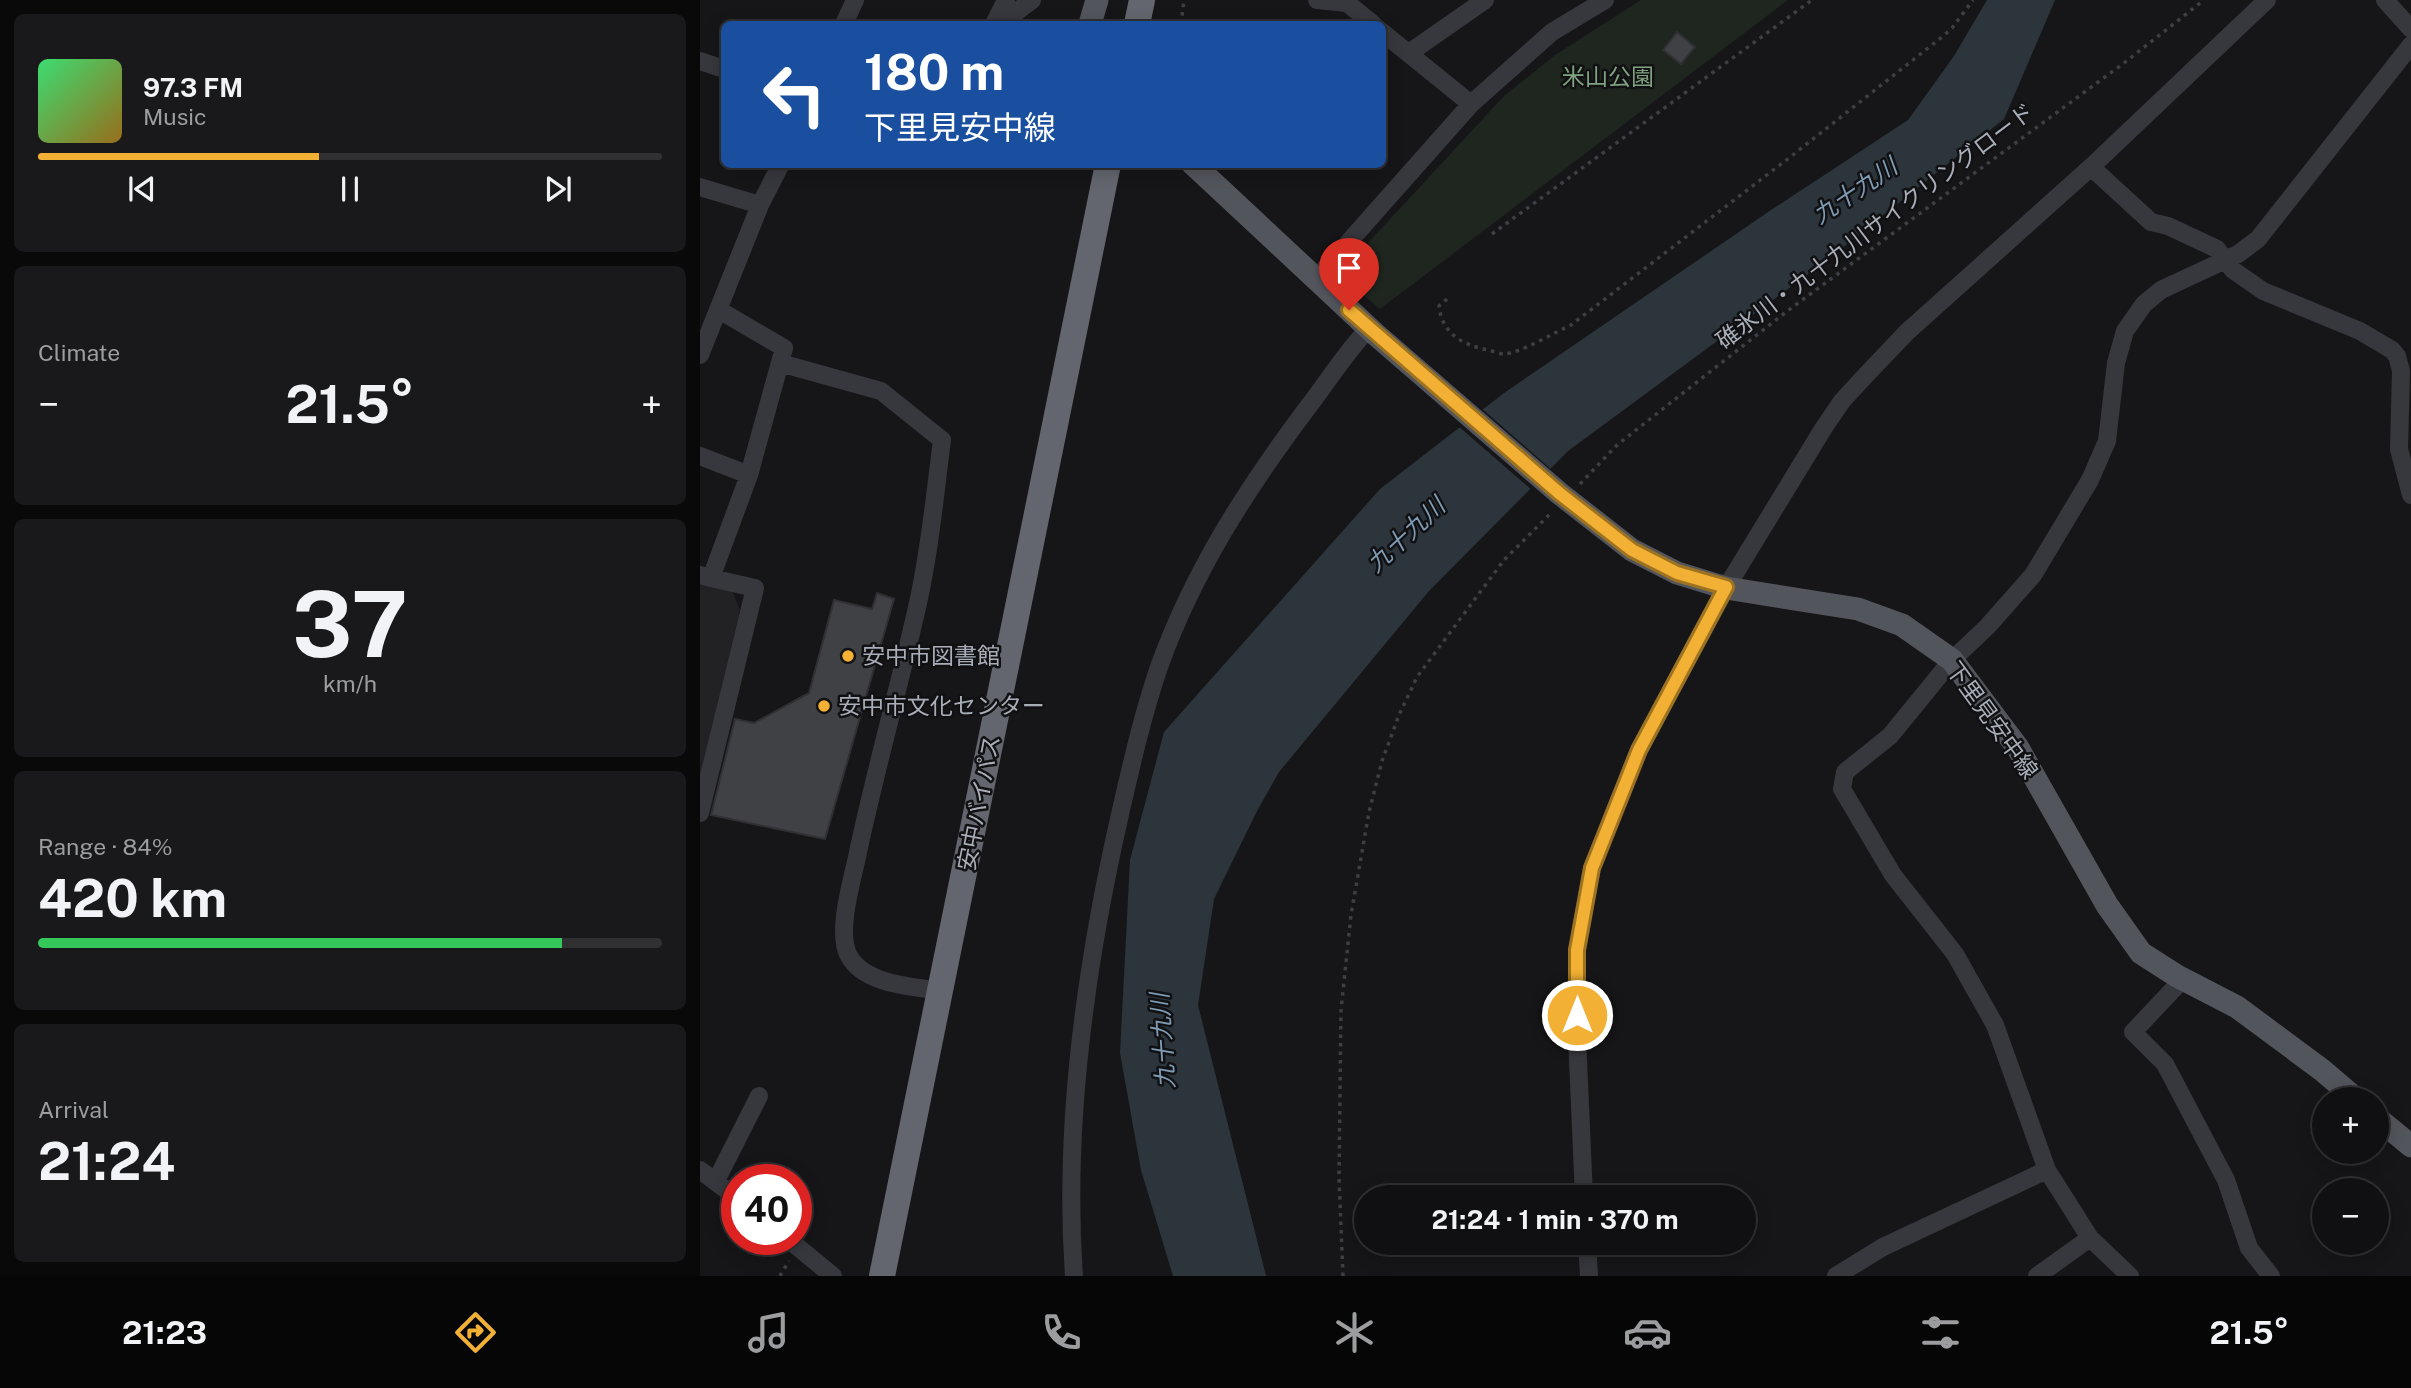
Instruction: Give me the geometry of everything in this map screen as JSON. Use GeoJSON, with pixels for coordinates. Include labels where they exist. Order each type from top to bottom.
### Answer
{"type":"FeatureCollection","features":[{"type":"Feature","properties":{"kind":"highway"},"geometry":{"type":"LineString","coordinates":[[1138,21],[1142,0]]}},
{"type":"Feature","properties":{"kind":"highway","name":"安中バイパス"},"geometry":{"type":"LineString","coordinates":[[882,1276],[1107,168]]}},
{"type":"Feature","properties":{"kind":"main road"},"geometry":{"type":"LineString","coordinates":[[1091,21],[1097,0]]}},
{"type":"Feature","properties":{"kind":"main road","name":"下里見安中線"},"geometry":{"type":"LineString","coordinates":[[1197,168],[1372,331],[1563,497],[1632,550],[1677,573],[1726,587],[1858,609],[1902,625],[1952,660],[2018,748],[2106,905],[2141,953],[2237,1007],[2342,1087]]}},
{"type":"Feature","properties":{"kind":"main road"},"geometry":{"type":"LineString","coordinates":[[2389,1128],[2411,1146]]}},
{"type":"Feature","properties":{"kind":"street"},"geometry":{"type":"LineString","coordinates":[[845,21],[855,0]]}},
{"type":"Feature","properties":{"kind":"street"},"geometry":{"type":"LineString","coordinates":[[995,21],[1006,0]]}},
{"type":"Feature","properties":{"kind":"street"},"geometry":{"type":"LineString","coordinates":[[1008,21],[1014,13],[1032,0]]}},
{"type":"Feature","properties":{"kind":"street"},"geometry":{"type":"LineString","coordinates":[[1317,0],[1347,4],[1369,21]]}},
{"type":"Feature","properties":{"kind":"street"},"geometry":{"type":"LineString","coordinates":[[1409,53],[1485,0]]}},
{"type":"Feature","properties":{"kind":"street"},"geometry":{"type":"LineString","coordinates":[[1315,280],[1471,104],[1552,32],[1605,0]]}},
{"type":"Feature","properties":{"kind":"street"},"geometry":{"type":"LineString","coordinates":[[1583,1185],[1577,1037],[1577,950],[1592,868],[1639,750],[1726,587],[1842,401],[1907,332],[2091,167],[2267,0]]}},
{"type":"Feature","properties":{"kind":"street"},"geometry":{"type":"LineString","coordinates":[[2385,0],[2411,29]]}},
{"type":"Feature","properties":{"kind":"street"},"geometry":{"type":"LineString","coordinates":[[1386,35],[1471,104]]}},
{"type":"Feature","properties":{"kind":"street"},"geometry":{"type":"LineString","coordinates":[[2130,1276],[2091,1238],[2047,1171],[1995,1025],[1955,954],[1893,875],[1842,789],[1845,772],[1890,736],[1952,660],[1987,627],[2032,575],[2090,480],[2106,440],[2116,363],[2125,331],[2144,304],[2161,290],[2238,254],[2258,239],[2411,45]]}},
{"type":"Feature","properties":{"kind":"street"},"geometry":{"type":"LineString","coordinates":[[700,61],[721,68]]}},
{"type":"Feature","properties":{"kind":"street"},"geometry":{"type":"LineString","coordinates":[[2091,167],[2151,222],[2168,226],[2217,249],[2233,270],[2263,291],[2360,331],[2392,350],[2397,356],[2401,372],[2399,449],[2411,495]]}},
{"type":"Feature","properties":{"kind":"street"},"geometry":{"type":"LineString","coordinates":[[700,355],[711,317],[779,168]]}},
{"type":"Feature","properties":{"kind":"street"},"geometry":{"type":"LineString","coordinates":[[700,187],[760,205]]}},
{"type":"Feature","properties":{"kind":"street"},"geometry":{"type":"LineString","coordinates":[[700,813],[755,587],[705,576],[749,475],[784,348],[711,317]]}},
{"type":"Feature","properties":{"kind":"street"},"geometry":{"type":"LineString","coordinates":[[1074,1276],[1073,1153],[1082,1040],[1094,941],[1135,750],[1159,667],[1189,596],[1228,521],[1261,470],[1372,331]]}},
{"type":"Feature","properties":{"kind":"street"},"geometry":{"type":"LineString","coordinates":[[780,363],[881,391],[942,439],[918,601],[862,832],[844,937],[848,955],[858,968],[895,983],[940,991]]}},
{"type":"Feature","properties":{"kind":"street"},"geometry":{"type":"LineString","coordinates":[[700,457],[749,475]]}},
{"type":"Feature","properties":{"kind":"street"},"geometry":{"type":"LineString","coordinates":[[2183,979],[2133,1032],[2165,1064],[2226,1180],[2249,1248],[2271,1276]]}},
{"type":"Feature","properties":{"kind":"street"},"geometry":{"type":"LineString","coordinates":[[716,1181],[759,1096]]}},
{"type":"Feature","properties":{"kind":"street"},"geometry":{"type":"LineString","coordinates":[[700,1170],[721,1185]]}},
{"type":"Feature","properties":{"kind":"street"},"geometry":{"type":"LineString","coordinates":[[1836,1276],[1883,1248],[2047,1171]]}},
{"type":"Feature","properties":{"kind":"street"},"geometry":{"type":"LineString","coordinates":[[2037,1276],[2091,1238]]}},
{"type":"Feature","properties":{"kind":"street"},"geometry":{"type":"LineString","coordinates":[[807,1255],[833,1276]]}},
{"type":"Feature","properties":{"kind":"street"},"geometry":{"type":"LineString","coordinates":[[1588,1255],[1589,1276]]}},
{"type":"Feature","properties":{"kind":"path"},"geometry":{"type":"LineString","coordinates":[[1181,21],[1184,0]]}},
{"type":"Feature","properties":{"kind":"path"},"geometry":{"type":"LineString","coordinates":[[1492,234],[1812,0]]}},
{"type":"Feature","properties":{"kind":"path"},"geometry":{"type":"LineString","coordinates":[[1447,299],[1439,306],[1440,317],[1449,331],[1467,346],[1505,354],[1570,325],[1909,63],[1952,28],[1973,0]]}},
{"type":"Feature","properties":{"kind":"path","name":"碓氷川・九十九川サイクリングロード"},"geometry":{"type":"LineString","coordinates":[[1343,1276],[1339,1178],[1341,1010],[1351,915],[1369,812],[1382,761],[1417,677],[1504,560],[1617,445],[1786,312],[2124,63],[2204,0]]}},
{"type":"Feature","properties":{"kind":"shaded area"},"geometry":{"type":"Polygon","coordinates":[[[700,582],[731,588],[740,610],[700,777],[700,582]]]}},
{"type":"Feature","properties":{"kind":"green space","name":"米山公園"},"geometry":{"type":"Polygon","coordinates":[[[1641,0],[1788,0],[1380,309],[1343,278],[1342,271],[1504,96],[1555,55],[1641,0]]]}},
{"type":"Feature","properties":{"kind":"water","name":"九十九川"},"geometry":{"type":"Polygon","coordinates":[[[1987,0],[2055,0],[2004,119],[1827,260],[1568,451],[1429,591],[1279,772],[1214,899],[1198,1005],[1266,1276],[1173,1276],[1141,1170],[1120,1053],[1130,860],[1164,732],[1380,489],[1504,393],[1771,210],[1908,120],[1954,56],[1987,0]]]}},
{"type":"Feature","properties":{"kind":"pier"},"geometry":{"type":"Polygon","coordinates":[[[1480,407],[1553,471],[1533,491],[1457,425],[1480,407]]]}},
{"type":"Feature","properties":{"kind":"building"},"geometry":{"type":"Polygon","coordinates":[[[1677,32],[1695,47],[1681,64],[1663,50],[1677,32]]]}},
{"type":"Feature","properties":{"kind":"building","name":"安中市文化センター"},"geometry":{"type":"Polygon","coordinates":[[[877,593],[894,599],[825,839],[711,815],[735,719],[754,723],[809,693],[834,600],[872,609],[877,593]]]}},
{"type":"Feature","properties":{"kind":"place","name":"安中市図書館"},"geometry":{"type":"Point","coordinates":[848,656]}},
{"type":"Feature","properties":{"kind":"place","name":"安中市文化センター"},"geometry":{"type":"Point","coordinates":[824,706]}},
{"type":"Feature","properties":{"kind":"route"},"geometry":{"type":"LineString","coordinates":[[1349,310],[1559,493],[1632,550],[1677,573],[1726,587],[1639,750],[1592,868],[1577,950],[1577,1015]]}}]}
